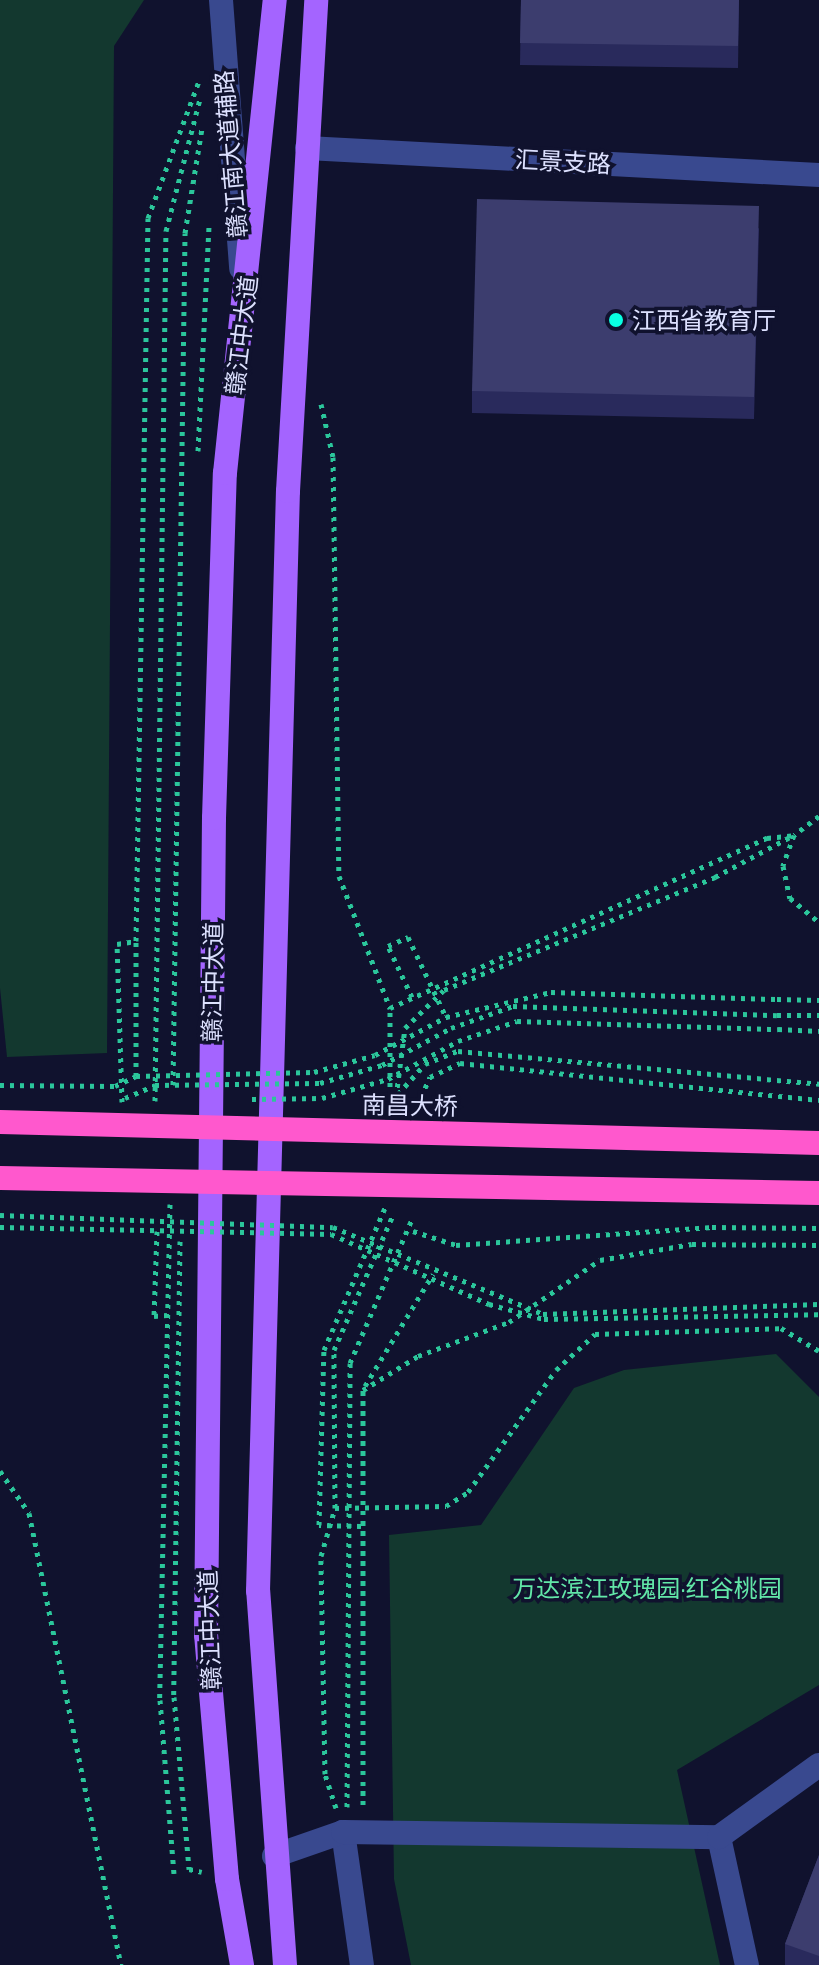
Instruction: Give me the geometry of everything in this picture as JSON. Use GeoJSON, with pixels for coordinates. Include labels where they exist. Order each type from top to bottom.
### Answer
{"type":"FeatureCollection","features":[{"type":"Feature","properties":{"kind":"highway","name":"南昌大桥"},"geometry":{"type":"LineString","coordinates":[[0,1122],[819,1143]]}},
{"type":"Feature","properties":{"kind":"highway"},"geometry":{"type":"LineString","coordinates":[[0,1178],[819,1193]]}},
{"type":"Feature","properties":{"kind":"main road","name":"赣江中大道"},"geometry":{"type":"LineString","coordinates":[[242,1965],[227,1879],[206,1635],[214,818],[225,473],[245,307],[275,0]]}},
{"type":"Feature","properties":{"kind":"main road","name":"赣江中大道"},"geometry":{"type":"LineString","coordinates":[[285,1965],[274,1856],[258,1591],[288,491],[316,0]]}},
{"type":"Feature","properties":{"kind":"street","name":"赣江南大道辅路"},"geometry":{"type":"LineString","coordinates":[[221,0],[245,307]]}},
{"type":"Feature","properties":{"kind":"street","name":"汇景支路"},"geometry":{"type":"LineString","coordinates":[[307,148],[819,175]]}},
{"type":"Feature","properties":{"kind":"street"},"geometry":{"type":"LineString","coordinates":[[274,1856],[343,1832],[719,1837],[819,1765]]}},
{"type":"Feature","properties":{"kind":"street"},"geometry":{"type":"LineString","coordinates":[[343,1832],[362,1965]]}},
{"type":"Feature","properties":{"kind":"street"},"geometry":{"type":"LineString","coordinates":[[719,1837],[747,1965]]}},
{"type":"Feature","properties":{"kind":"path"},"geometry":{"type":"LineString","coordinates":[[136,1076],[148,218],[205,72],[166,231],[155,1101],[170,1101]]}},
{"type":"Feature","properties":{"kind":"path"},"geometry":{"type":"LineString","coordinates":[[173,1085],[185,233]]}},
{"type":"Feature","properties":{"kind":"path"},"geometry":{"type":"LineString","coordinates":[[319,395],[333,457],[339,876],[390,1008]]}},
{"type":"Feature","properties":{"kind":"path"},"geometry":{"type":"LineString","coordinates":[[819,816],[794,835],[715,877],[444,990],[405,1028],[396,1097],[425,1064],[458,1051],[819,1084]]}},
{"type":"Feature","properties":{"kind":"path"},"geometry":{"type":"LineString","coordinates":[[794,835],[783,866],[790,898],[819,922]]}},
{"type":"Feature","properties":{"kind":"path"},"geometry":{"type":"LineString","coordinates":[[412,997],[388,946],[408,937],[446,1017]]}},
{"type":"Feature","properties":{"kind":"path"},"geometry":{"type":"LineString","coordinates":[[123,1112],[117,944],[136,941]]}},
{"type":"Feature","properties":{"kind":"path"},"geometry":{"type":"LineString","coordinates":[[0,1085],[115,1086],[136,1076],[314,1072],[375,1055],[446,1017],[551,992],[819,1000]]}},
{"type":"Feature","properties":{"kind":"path"},"geometry":{"type":"LineString","coordinates":[[105,1100],[155,1085],[320,1083],[382,1065],[451,1028],[513,1006],[819,1015]]}},
{"type":"Feature","properties":{"kind":"path"},"geometry":{"type":"LineString","coordinates":[[246,1099],[322,1098],[388,1079],[458,1041],[517,1021],[819,1031]]}},
{"type":"Feature","properties":{"kind":"path"},"geometry":{"type":"LineString","coordinates":[[421,1097],[430,1077],[460,1063],[819,1100]]}},
{"type":"Feature","properties":{"kind":"path"},"geometry":{"type":"LineString","coordinates":[[171,1191],[160,1700],[174,1873]]}},
{"type":"Feature","properties":{"kind":"path"},"geometry":{"type":"LineString","coordinates":[[0,1215],[333,1227],[543,1314],[819,1304]]}},
{"type":"Feature","properties":{"kind":"path"},"geometry":{"type":"LineString","coordinates":[[343,1832],[325,1774],[321,1556],[335,1508],[334,1350],[392,1217]]}},
{"type":"Feature","properties":{"kind":"path"},"geometry":{"type":"LineString","coordinates":[[343,1832],[352,1763],[350,1363],[413,1231],[413,1217]]}},
{"type":"Feature","properties":{"kind":"path"},"geometry":{"type":"LineString","coordinates":[[0,1227],[331,1234],[433,1274],[489,1304],[544,1319],[819,1314]]}},
{"type":"Feature","properties":{"kind":"path"},"geometry":{"type":"LineString","coordinates":[[413,1231],[456,1245],[712,1227],[819,1228]]}},
{"type":"Feature","properties":{"kind":"path"},"geometry":{"type":"LineString","coordinates":[[157,1231],[154,1316],[168,1315]]}},
{"type":"Feature","properties":{"kind":"path"},"geometry":{"type":"LineString","coordinates":[[363,1390],[418,1356],[509,1322],[600,1260],[692,1244],[819,1245]]}},
{"type":"Feature","properties":{"kind":"path"},"geometry":{"type":"LineString","coordinates":[[343,1832],[366,1801],[363,1390],[433,1274]]}},
{"type":"Feature","properties":{"kind":"path"},"geometry":{"type":"LineString","coordinates":[[335,1508],[446,1506],[468,1492],[556,1370],[595,1334],[781,1328],[819,1351]]}},
{"type":"Feature","properties":{"kind":"path"},"geometry":{"type":"LineString","coordinates":[[0,1471],[29,1513],[121,1965]]}},
{"type":"Feature","properties":{"kind":"green space"},"geometry":{"type":"Polygon","coordinates":[[[0,0],[144,0],[114,46],[107,1053],[7,1057],[0,988],[0,0]]]}},
{"type":"Feature","properties":{"kind":"green space","name":"万达滨江玫瑰园·红谷桃园"},"geometry":{"type":"Polygon","coordinates":[[[776,1354],[819,1397],[819,1685],[677,1770],[720,1965],[411,1965],[394,1879],[389,1535],[481,1525],[574,1388],[624,1370],[776,1354]]]}},
{"type":"Feature","properties":{"kind":"building"},"geometry":{"type":"Polygon","coordinates":[[[521,0],[739,0],[738,46],[520,43],[521,0]]]}},
{"type":"Feature","properties":{"kind":"building","name":"江西省教育厅"},"geometry":{"type":"Polygon","coordinates":[[[477,199],[759,206],[754,397],[472,391],[477,199]]]}},
{"type":"Feature","properties":{"kind":"building"},"geometry":{"type":"Polygon","coordinates":[[[819,1855],[819,1956],[785,1944],[819,1855]]]}},
{"type":"Feature","properties":{"kind":"place","name":"江西省教育厅"},"geometry":{"type":"Point","coordinates":[616,320]}}]}
